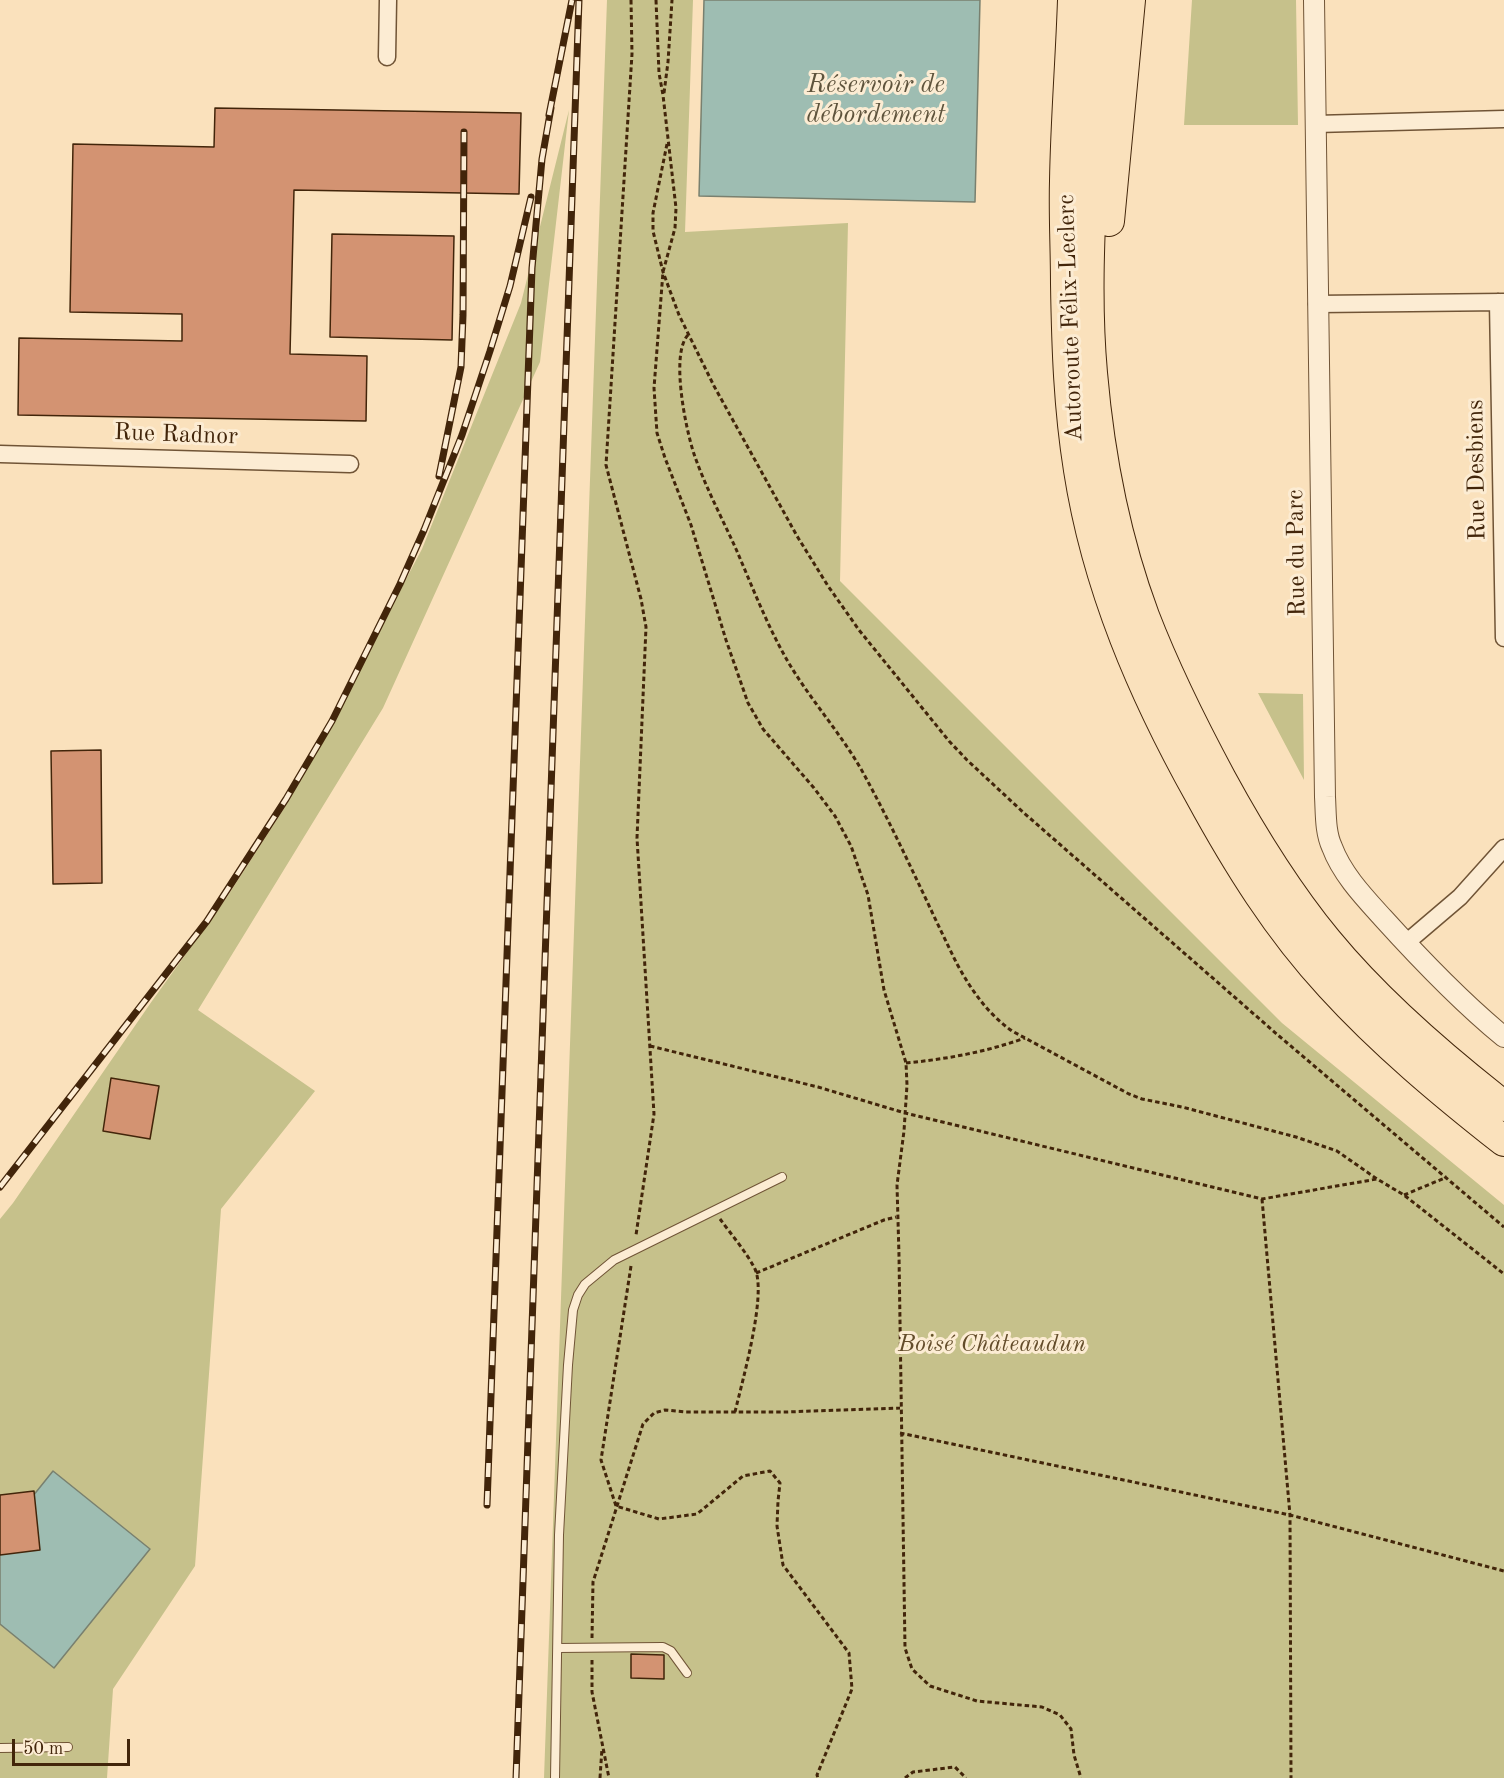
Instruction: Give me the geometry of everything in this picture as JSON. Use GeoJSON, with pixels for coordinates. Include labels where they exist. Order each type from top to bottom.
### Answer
{"type":"FeatureCollection","features":[{"type":"Feature","properties":{"kind":"highway"},"geometry":{"type":"LineString","coordinates":[[1061,0],[1065,182]]}},
{"type":"Feature","properties":{"kind":"highway","name":"Autoroute Félix-Leclerc"},"geometry":{"type":"LineString","coordinates":[[1073,0],[1065,182],[1068,367],[1079,474],[1113,609],[1153,706],[1172,744],[1252,884],[1302,953],[1352,1008],[1392,1047],[1504,1141]]}},
{"type":"Feature","properties":{"kind":"highway","name":"Autoroute Félix-Leclerc"},"geometry":{"type":"LineString","coordinates":[[1101,0],[1089,269],[1093,389],[1104,465],[1114,511],[1143,613],[1180,699],[1245,821],[1303,909],[1328,943],[1357,975],[1417,1034],[1504,1106]]}},
{"type":"Feature","properties":{"kind":"highway"},"geometry":{"type":"LineString","coordinates":[[1093,389],[1130,0]]}},
{"type":"Feature","properties":{"kind":"street"},"geometry":{"type":"LineString","coordinates":[[387,57],[388,0]]}},
{"type":"Feature","properties":{"kind":"street","name":"Rue du Parc"},"geometry":{"type":"LineString","coordinates":[[1314,0],[1325,797],[1328,831],[1331,846],[1340,864],[1360,892],[1427,966],[1504,1037]]}},
{"type":"Feature","properties":{"kind":"street"},"geometry":{"type":"LineString","coordinates":[[1316,124],[1504,119]]}},
{"type":"Feature","properties":{"kind":"street"},"geometry":{"type":"LineString","coordinates":[[1317,304],[1501,302]]}},
{"type":"Feature","properties":{"kind":"street","name":"Rue Desbiens"},"geometry":{"type":"LineString","coordinates":[[1501,302],[1504,638]]}},
{"type":"Feature","properties":{"kind":"street","name":"Rue Radnor"},"geometry":{"type":"LineString","coordinates":[[0,454],[351,464]]}},
{"type":"Feature","properties":{"kind":"street"},"geometry":{"type":"LineString","coordinates":[[1406,943],[1460,897],[1504,848]]}},
{"type":"Feature","properties":{"kind":"lane"},"geometry":{"type":"LineString","coordinates":[[555,1778],[561,1469],[573,1310],[578,1295],[607,1265],[782,1177]]}},
{"type":"Feature","properties":{"kind":"lane"},"geometry":{"type":"LineString","coordinates":[[558,1648],[663,1647],[671,1651],[687,1672]]}},
{"type":"Feature","properties":{"kind":"lane"},"geometry":{"type":"LineString","coordinates":[[0,1748],[68,1747]]}},
{"type":"Feature","properties":{"kind":"path"},"geometry":{"type":"LineString","coordinates":[[616,1506],[601,1460],[654,1114],[637,838],[646,627],[641,599],[606,465],[632,54],[631,0]]}},
{"type":"Feature","properties":{"kind":"path"},"geometry":{"type":"LineString","coordinates":[[656,0],[657,53],[676,215],[663,272],[654,394],[655,422],[660,445],[691,525],[748,703],[763,729],[825,801],[840,824],[854,854],[868,895],[884,990],[906,1063],[905,1113],[897,1185],[905,1648],[912,1669],[930,1686],[977,1701],[1042,1707],[1060,1715],[1071,1729],[1074,1755],[1081,1778]]}},
{"type":"Feature","properties":{"kind":"path"},"geometry":{"type":"LineString","coordinates":[[663,95],[668,62],[672,0]]}},
{"type":"Feature","properties":{"kind":"path"},"geometry":{"type":"LineString","coordinates":[[668,141],[652,223],[663,272],[688,335],[767,483],[823,579],[878,654],[949,741],[972,765],[1065,850],[1295,1050],[1504,1227]]}},
{"type":"Feature","properties":{"kind":"path"},"geometry":{"type":"LineString","coordinates":[[688,335],[682,347],[680,385],[682,405],[690,440],[708,488],[779,645],[797,676],[836,730],[861,770],[970,986],[989,1012],[1025,1038],[1129,1094],[1320,1145],[1346,1156],[1404,1195],[1504,1274]]}},
{"type":"Feature","properties":{"kind":"path"},"geometry":{"type":"LineString","coordinates":[[906,1063],[970,1054],[1025,1038]]}},
{"type":"Feature","properties":{"kind":"path"},"geometry":{"type":"LineString","coordinates":[[650,1046],[818,1087],[905,1113],[1262,1199],[1377,1179]]}},
{"type":"Feature","properties":{"kind":"path"},"geometry":{"type":"LineString","coordinates":[[1404,1195],[1447,1177]]}},
{"type":"Feature","properties":{"kind":"path"},"geometry":{"type":"LineString","coordinates":[[1262,1199],[1290,1515],[1291,1778]]}},
{"type":"Feature","properties":{"kind":"path"},"geometry":{"type":"LineString","coordinates":[[714,1210],[756,1273],[759,1300],[735,1412]]}},
{"type":"Feature","properties":{"kind":"path"},"geometry":{"type":"LineString","coordinates":[[756,1273],[897,1216]]}},
{"type":"Feature","properties":{"kind":"path"},"geometry":{"type":"LineString","coordinates":[[609,1778],[592,1692],[592,1582],[643,1424],[654,1413],[665,1410],[785,1412],[900,1408]]}},
{"type":"Feature","properties":{"kind":"path"},"geometry":{"type":"LineString","coordinates":[[900,1432],[1290,1515],[1504,1571]]}},
{"type":"Feature","properties":{"kind":"path"},"geometry":{"type":"LineString","coordinates":[[616,1506],[659,1519],[697,1514],[743,1476],[770,1471],[780,1483],[777,1526],[783,1565],[849,1653],[852,1689],[817,1775],[818,1778]]}},
{"type":"Feature","properties":{"kind":"path"},"geometry":{"type":"LineString","coordinates":[[600,1778],[602,1743]]}},
{"type":"Feature","properties":{"kind":"path"},"geometry":{"type":"LineString","coordinates":[[905,1778],[913,1772],[955,1767],[966,1778]]}},
{"type":"Feature","properties":{"kind":"green space","name":"Boisé Châteaudun"},"geometry":{"type":"Polygon","coordinates":[[[607,0],[693,0],[685,232],[848,223],[840,581],[1282,1023],[1504,1205],[1504,1778],[544,1778],[607,0]]]}},
{"type":"Feature","properties":{"kind":"green space"},"geometry":{"type":"Polygon","coordinates":[[[1192,0],[1296,0],[1298,125],[1184,125],[1192,0]]]}},
{"type":"Feature","properties":{"kind":"green space"},"geometry":{"type":"Polygon","coordinates":[[[569,110],[540,362],[383,708],[198,1010],[315,1091],[221,1209],[195,1566],[113,1689],[107,1778],[0,1778],[0,1219],[227,897],[285,807],[422,549],[521,303],[569,110]]]}},
{"type":"Feature","properties":{"kind":"green space"},"geometry":{"type":"Polygon","coordinates":[[[1258,693],[1303,694],[1304,780],[1258,693]]]}},
{"type":"Feature","properties":{"kind":"water","name":"Réservoir de débordement"},"geometry":{"type":"Polygon","coordinates":[[[704,0],[980,0],[975,202],[699,196],[704,0]]]}},
{"type":"Feature","properties":{"kind":"water"},"geometry":{"type":"Polygon","coordinates":[[[53,1471],[150,1549],[54,1668],[0,1624],[0,1537],[53,1471]]]}},
{"type":"Feature","properties":{"kind":"building"},"geometry":{"type":"Polygon","coordinates":[[[215,108],[521,113],[519,194],[294,190],[290,354],[367,356],[366,421],[18,415],[19,338],[182,341],[182,314],[70,312],[73,144],[214,147],[215,108]]]}},
{"type":"Feature","properties":{"kind":"building"},"geometry":{"type":"Polygon","coordinates":[[[332,234],[454,236],[452,340],[330,337],[332,234]]]}},
{"type":"Feature","properties":{"kind":"building"},"geometry":{"type":"Polygon","coordinates":[[[101,750],[102,883],[53,884],[51,751],[101,750]]]}},
{"type":"Feature","properties":{"kind":"building"},"geometry":{"type":"Polygon","coordinates":[[[111,1078],[159,1086],[150,1139],[103,1131],[111,1078]]]}},
{"type":"Feature","properties":{"kind":"building"},"geometry":{"type":"Polygon","coordinates":[[[34,1491],[40,1550],[0,1555],[0,1495],[34,1491]]]}},
{"type":"Feature","properties":{"kind":"building"},"geometry":{"type":"Polygon","coordinates":[[[631,1654],[664,1655],[664,1679],[631,1678],[631,1654]]]}},
{"type":"Feature","properties":{"kind":"railway"},"geometry":{"type":"LineString","coordinates":[[549,115],[572,0]]}},
{"type":"Feature","properties":{"kind":"railway"},"geometry":{"type":"LineString","coordinates":[[516,1778],[579,0]]}},
{"type":"Feature","properties":{"kind":"railway"},"geometry":{"type":"LineString","coordinates":[[487,1505],[532,268],[542,159],[551,108]]}},
{"type":"Feature","properties":{"kind":"railway"},"geometry":{"type":"LineString","coordinates":[[439,476],[461,367],[464,132]]}},
{"type":"Feature","properties":{"kind":"railway"},"geometry":{"type":"LineString","coordinates":[[0,1187],[207,921],[286,799],[332,721],[400,584],[462,435],[510,286],[531,197]]}}]}
